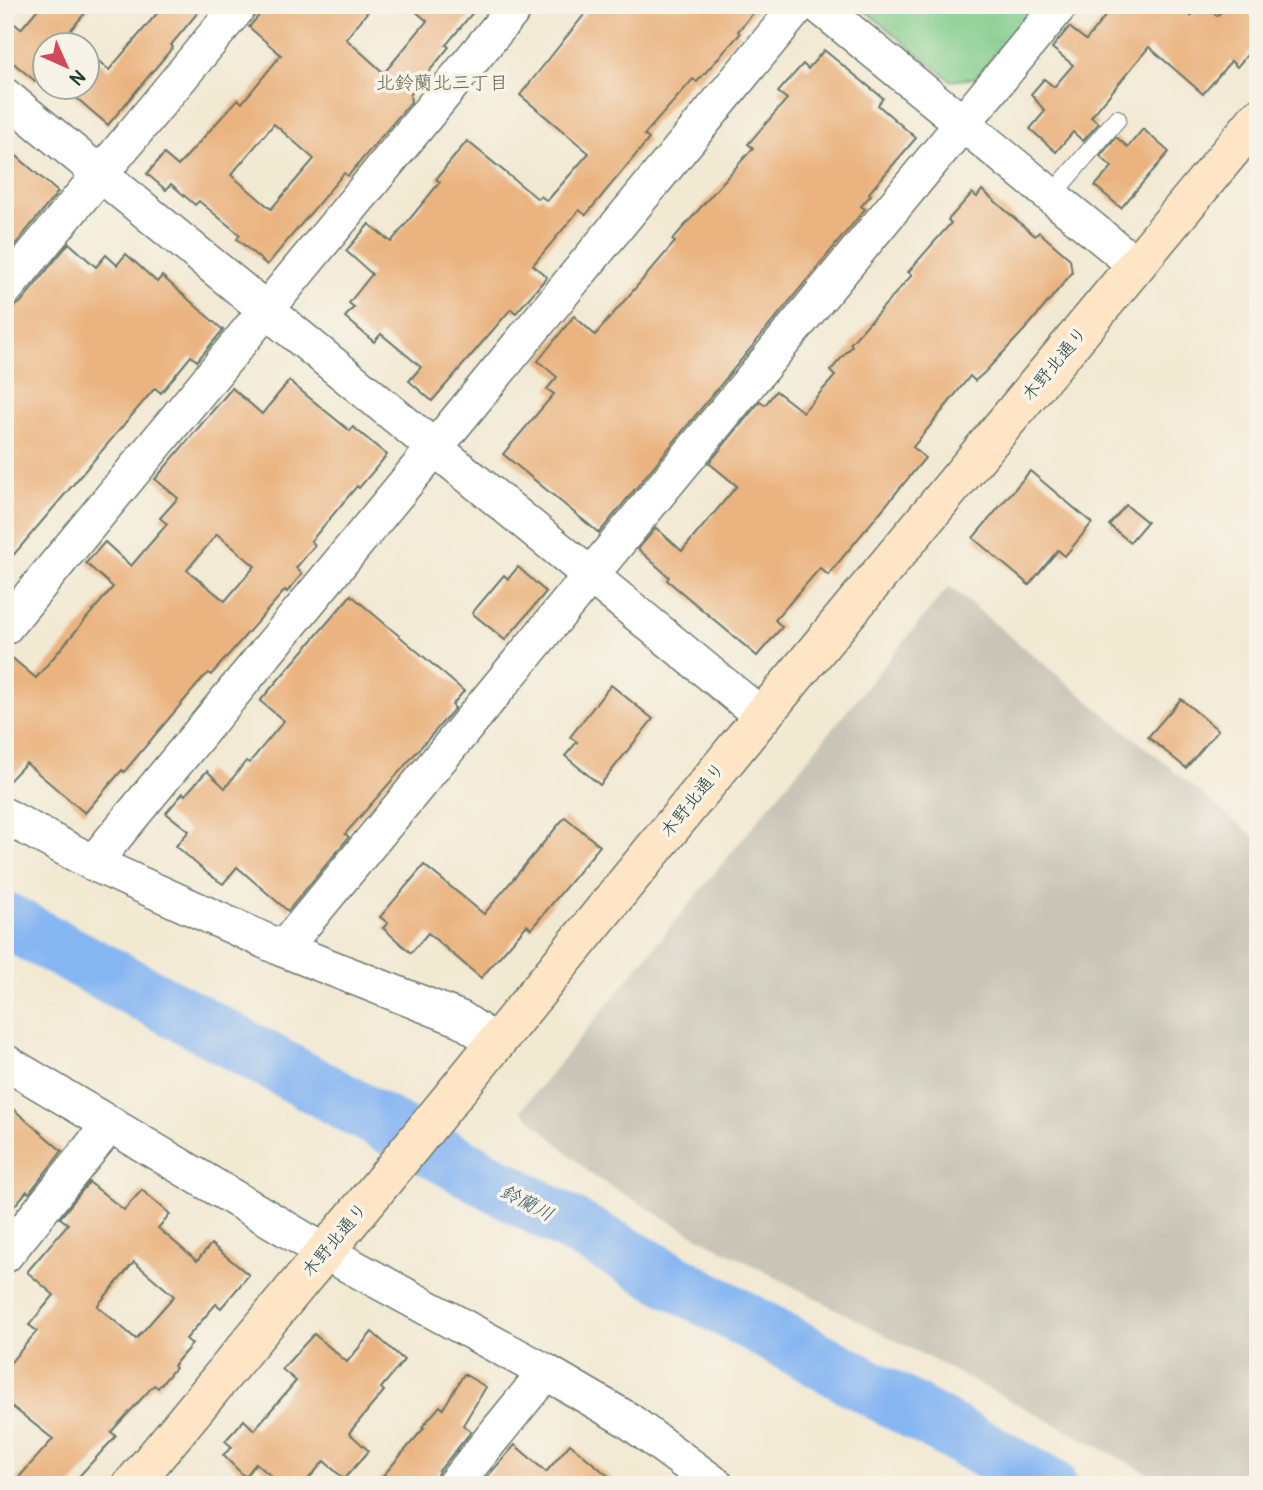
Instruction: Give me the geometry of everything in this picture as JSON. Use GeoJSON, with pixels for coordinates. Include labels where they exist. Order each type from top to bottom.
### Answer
{"type":"FeatureCollection","features":[{"type":"Feature","properties":{"kind":"street"},"geometry":{"type":"LineString","coordinates":[[5,289],[240,5]]}},
{"type":"Feature","properties":{"kind":"street"},"geometry":{"type":"LineString","coordinates":[[5,627],[517,5]]}},
{"type":"Feature","properties":{"kind":"street"},"geometry":{"type":"LineString","coordinates":[[93,863],[799,5]]}},
{"type":"Feature","properties":{"kind":"street"},"geometry":{"type":"LineString","coordinates":[[818,5],[1137,266]]}},
{"type":"Feature","properties":{"kind":"street"},"geometry":{"type":"LineString","coordinates":[[283,949],[1060,5]]}},
{"type":"Feature","properties":{"kind":"street"},"geometry":{"type":"LineString","coordinates":[[5,96],[762,716]]}},
{"type":"Feature","properties":{"kind":"street","name":"木野北通り"},"geometry":{"type":"LineString","coordinates":[[132,1485],[762,716],[1258,118]]}},
{"type":"Feature","properties":{"kind":"street"},"geometry":{"type":"LineString","coordinates":[[5,816],[93,863],[283,949],[461,1019],[495,1042]]}},
{"type":"Feature","properties":{"kind":"street"},"geometry":{"type":"LineString","coordinates":[[5,1062],[325,1252],[546,1372],[628,1420],[716,1485]]}},
{"type":"Feature","properties":{"kind":"street"},"geometry":{"type":"LineString","coordinates":[[5,1255],[110,1124]]}},
{"type":"Feature","properties":{"kind":"street"},"geometry":{"type":"LineString","coordinates":[[454,1485],[546,1372]]}},
{"type":"Feature","properties":{"kind":"lane"},"geometry":{"type":"LineString","coordinates":[[1051,196],[1117,119]]}},
{"type":"Feature","properties":{"kind":"shaded area"},"geometry":{"type":"Polygon","coordinates":[[[949,586],[1258,840],[1258,1485],[1171,1485],[678,1226],[593,1176],[521,1110],[949,586]]]}},
{"type":"Feature","properties":{"kind":"green space"},"geometry":{"type":"Polygon","coordinates":[[[858,5],[1036,5],[975,78],[951,81],[858,5]]]}},
{"type":"Feature","properties":{"kind":"building"},"geometry":{"type":"Polygon","coordinates":[[[41,5],[92,5],[69,32],[32,32],[32,78],[5,56],[5,16],[21,29],[41,5]]]}},
{"type":"Feature","properties":{"kind":"building"},"geometry":{"type":"Polygon","coordinates":[[[164,5],[204,5],[108,125],[81,102],[102,102],[102,64],[109,70],[164,5]]]}},
{"type":"Feature","properties":{"kind":"building"},"geometry":{"type":"Polygon","coordinates":[[[268,5],[373,5],[346,39],[384,73],[427,21],[408,5],[479,5],[410,95],[411,102],[348,176],[344,173],[267,265],[237,239],[240,235],[199,201],[195,205],[171,184],[166,190],[147,174],[164,154],[178,166],[238,99],[242,103],[281,55],[249,27],[268,5]],[[274,124],[231,175],[271,209],[314,159],[274,124]]]}},
{"type":"Feature","properties":{"kind":"building"},"geometry":{"type":"Polygon","coordinates":[[[592,5],[760,5],[738,31],[740,34],[697,82],[693,79],[644,135],[649,139],[586,215],[579,210],[533,265],[547,277],[516,313],[511,309],[432,401],[409,381],[421,367],[381,334],[374,342],[345,317],[354,307],[349,303],[372,274],[346,251],[369,224],[391,242],[440,182],[436,179],[467,141],[538,199],[541,196],[547,201],[589,153],[520,95],[592,5]]]}},
{"type":"Feature","properties":{"kind":"building"},"geometry":{"type":"Polygon","coordinates":[[[1114,5],[1178,5],[1191,16],[1200,5],[1206,5],[1217,16],[1227,5],[1258,5],[1258,42],[1237,67],[1231,61],[1203,94],[1149,47],[1091,117],[1099,123],[1083,141],[1073,132],[1056,152],[1030,129],[1045,111],[1031,94],[1044,79],[1054,87],[1073,65],[1052,48],[1069,27],[1086,40],[1114,5]]]}},
{"type":"Feature","properties":{"kind":"building"},"geometry":{"type":"Polygon","coordinates":[[[824,50],[883,98],[878,105],[916,138],[869,193],[871,195],[861,206],[865,209],[599,533],[503,454],[554,394],[547,389],[557,377],[538,361],[574,316],[595,335],[675,242],[672,240],[753,148],[748,144],[787,99],[778,92],[803,64],[808,69],[824,50]]]}},
{"type":"Feature","properties":{"kind":"building"},"geometry":{"type":"Polygon","coordinates":[[[1143,129],[1169,152],[1121,208],[1095,186],[1112,167],[1100,156],[1116,137],[1128,147],[1143,129]]]}},
{"type":"Feature","properties":{"kind":"building"},"geometry":{"type":"Polygon","coordinates":[[[5,146],[58,192],[5,257],[5,146]]]}},
{"type":"Feature","properties":{"kind":"building"},"geometry":{"type":"Polygon","coordinates":[[[982,190],[1035,236],[1039,232],[1070,259],[1072,273],[984,373],[975,381],[970,376],[913,447],[925,458],[828,575],[820,568],[775,620],[782,627],[757,656],[667,580],[669,577],[638,549],[656,528],[682,551],[737,486],[709,463],[760,401],[765,405],[776,391],[803,412],[835,376],[830,371],[852,346],[850,344],[912,275],[908,272],[951,223],[948,220],[972,193],[977,197],[982,190]]]}},
{"type":"Feature","properties":{"kind":"building"},"geometry":{"type":"Polygon","coordinates":[[[69,243],[96,267],[106,255],[117,265],[126,254],[157,282],[162,276],[223,330],[197,361],[191,356],[161,393],[155,388],[5,565],[5,309],[13,308],[21,302],[69,243]]]}},
{"type":"Feature","properties":{"kind":"building"},"geometry":{"type":"Polygon","coordinates":[[[289,381],[350,431],[353,427],[387,455],[311,541],[315,545],[296,568],[302,574],[287,592],[285,590],[211,675],[209,673],[203,678],[124,772],[122,770],[85,813],[26,763],[5,785],[5,652],[36,678],[113,587],[86,563],[105,542],[131,566],[167,524],[160,518],[178,498],[155,479],[232,388],[262,414],[289,381]],[[217,534],[187,570],[225,601],[255,566],[217,534]]]}},
{"type":"Feature","properties":{"kind":"building"},"geometry":{"type":"Polygon","coordinates":[[[1030,471],[1092,523],[1065,556],[1058,550],[1029,585],[973,538],[1030,471]]]}},
{"type":"Feature","properties":{"kind":"building"},"geometry":{"type":"Polygon","coordinates":[[[1126,505],[1147,522],[1130,542],[1109,525],[1126,505]]]}},
{"type":"Feature","properties":{"kind":"building"},"geometry":{"type":"Polygon","coordinates":[[[518,567],[546,592],[505,640],[472,613],[504,575],[508,579],[518,567]]]}},
{"type":"Feature","properties":{"kind":"building"},"geometry":{"type":"Polygon","coordinates":[[[351,595],[464,691],[452,705],[455,708],[345,834],[349,837],[288,911],[237,867],[223,884],[207,873],[176,846],[189,831],[166,813],[207,771],[225,788],[246,761],[249,763],[284,721],[260,701],[351,595]]]}},
{"type":"Feature","properties":{"kind":"building"},"geometry":{"type":"Polygon","coordinates":[[[611,685],[653,719],[600,785],[565,756],[577,742],[570,737],[611,685]]]}},
{"type":"Feature","properties":{"kind":"building"},"geometry":{"type":"Polygon","coordinates":[[[1181,699],[1218,730],[1186,768],[1148,737],[1181,699]]]}},
{"type":"Feature","properties":{"kind":"building"},"geometry":{"type":"Polygon","coordinates":[[[565,817],[600,846],[531,929],[527,925],[481,978],[428,933],[411,953],[383,928],[388,923],[380,917],[424,865],[484,914],[565,817]]]}},
{"type":"Feature","properties":{"kind":"building"},"geometry":{"type":"Polygon","coordinates":[[[5,1102],[62,1151],[29,1193],[27,1191],[5,1217],[5,1102]]]}},
{"type":"Feature","properties":{"kind":"building"},"geometry":{"type":"Polygon","coordinates":[[[89,1182],[124,1210],[142,1190],[170,1214],[158,1228],[197,1261],[211,1244],[249,1275],[221,1308],[216,1304],[186,1339],[192,1344],[173,1366],[175,1368],[158,1388],[154,1385],[111,1432],[116,1436],[71,1485],[12,1485],[53,1439],[5,1401],[5,1369],[37,1331],[29,1325],[54,1295],[27,1272],[68,1224],[60,1218],[89,1182]],[[134,1262],[97,1306],[136,1339],[174,1296],[134,1262]]]}},
{"type":"Feature","properties":{"kind":"building"},"geometry":{"type":"Polygon","coordinates":[[[372,1332],[404,1360],[381,1388],[384,1391],[349,1433],[369,1451],[344,1479],[324,1461],[303,1485],[281,1485],[256,1463],[245,1477],[223,1455],[232,1447],[225,1441],[244,1420],[254,1430],[296,1381],[282,1369],[314,1334],[347,1362],[372,1332]]]}},
{"type":"Feature","properties":{"kind":"building"},"geometry":{"type":"Polygon","coordinates":[[[464,1374],[486,1387],[463,1425],[471,1432],[438,1472],[434,1485],[375,1485],[440,1406],[443,1409],[464,1374]]]}},
{"type":"Feature","properties":{"kind":"building"},"geometry":{"type":"Polygon","coordinates":[[[570,1444],[619,1485],[480,1485],[515,1445],[546,1472],[570,1444]]]}},
{"type":"Feature","properties":{"kind":"waterway","name":"鈴蘭川"},"geometry":{"type":"LineString","coordinates":[[5,920],[1049,1485]]}},
{"type":"Feature","properties":{"kind":"district","name":"北鈴蘭北三丁目"},"geometry":{"type":"Point","coordinates":[442,83]}}]}
